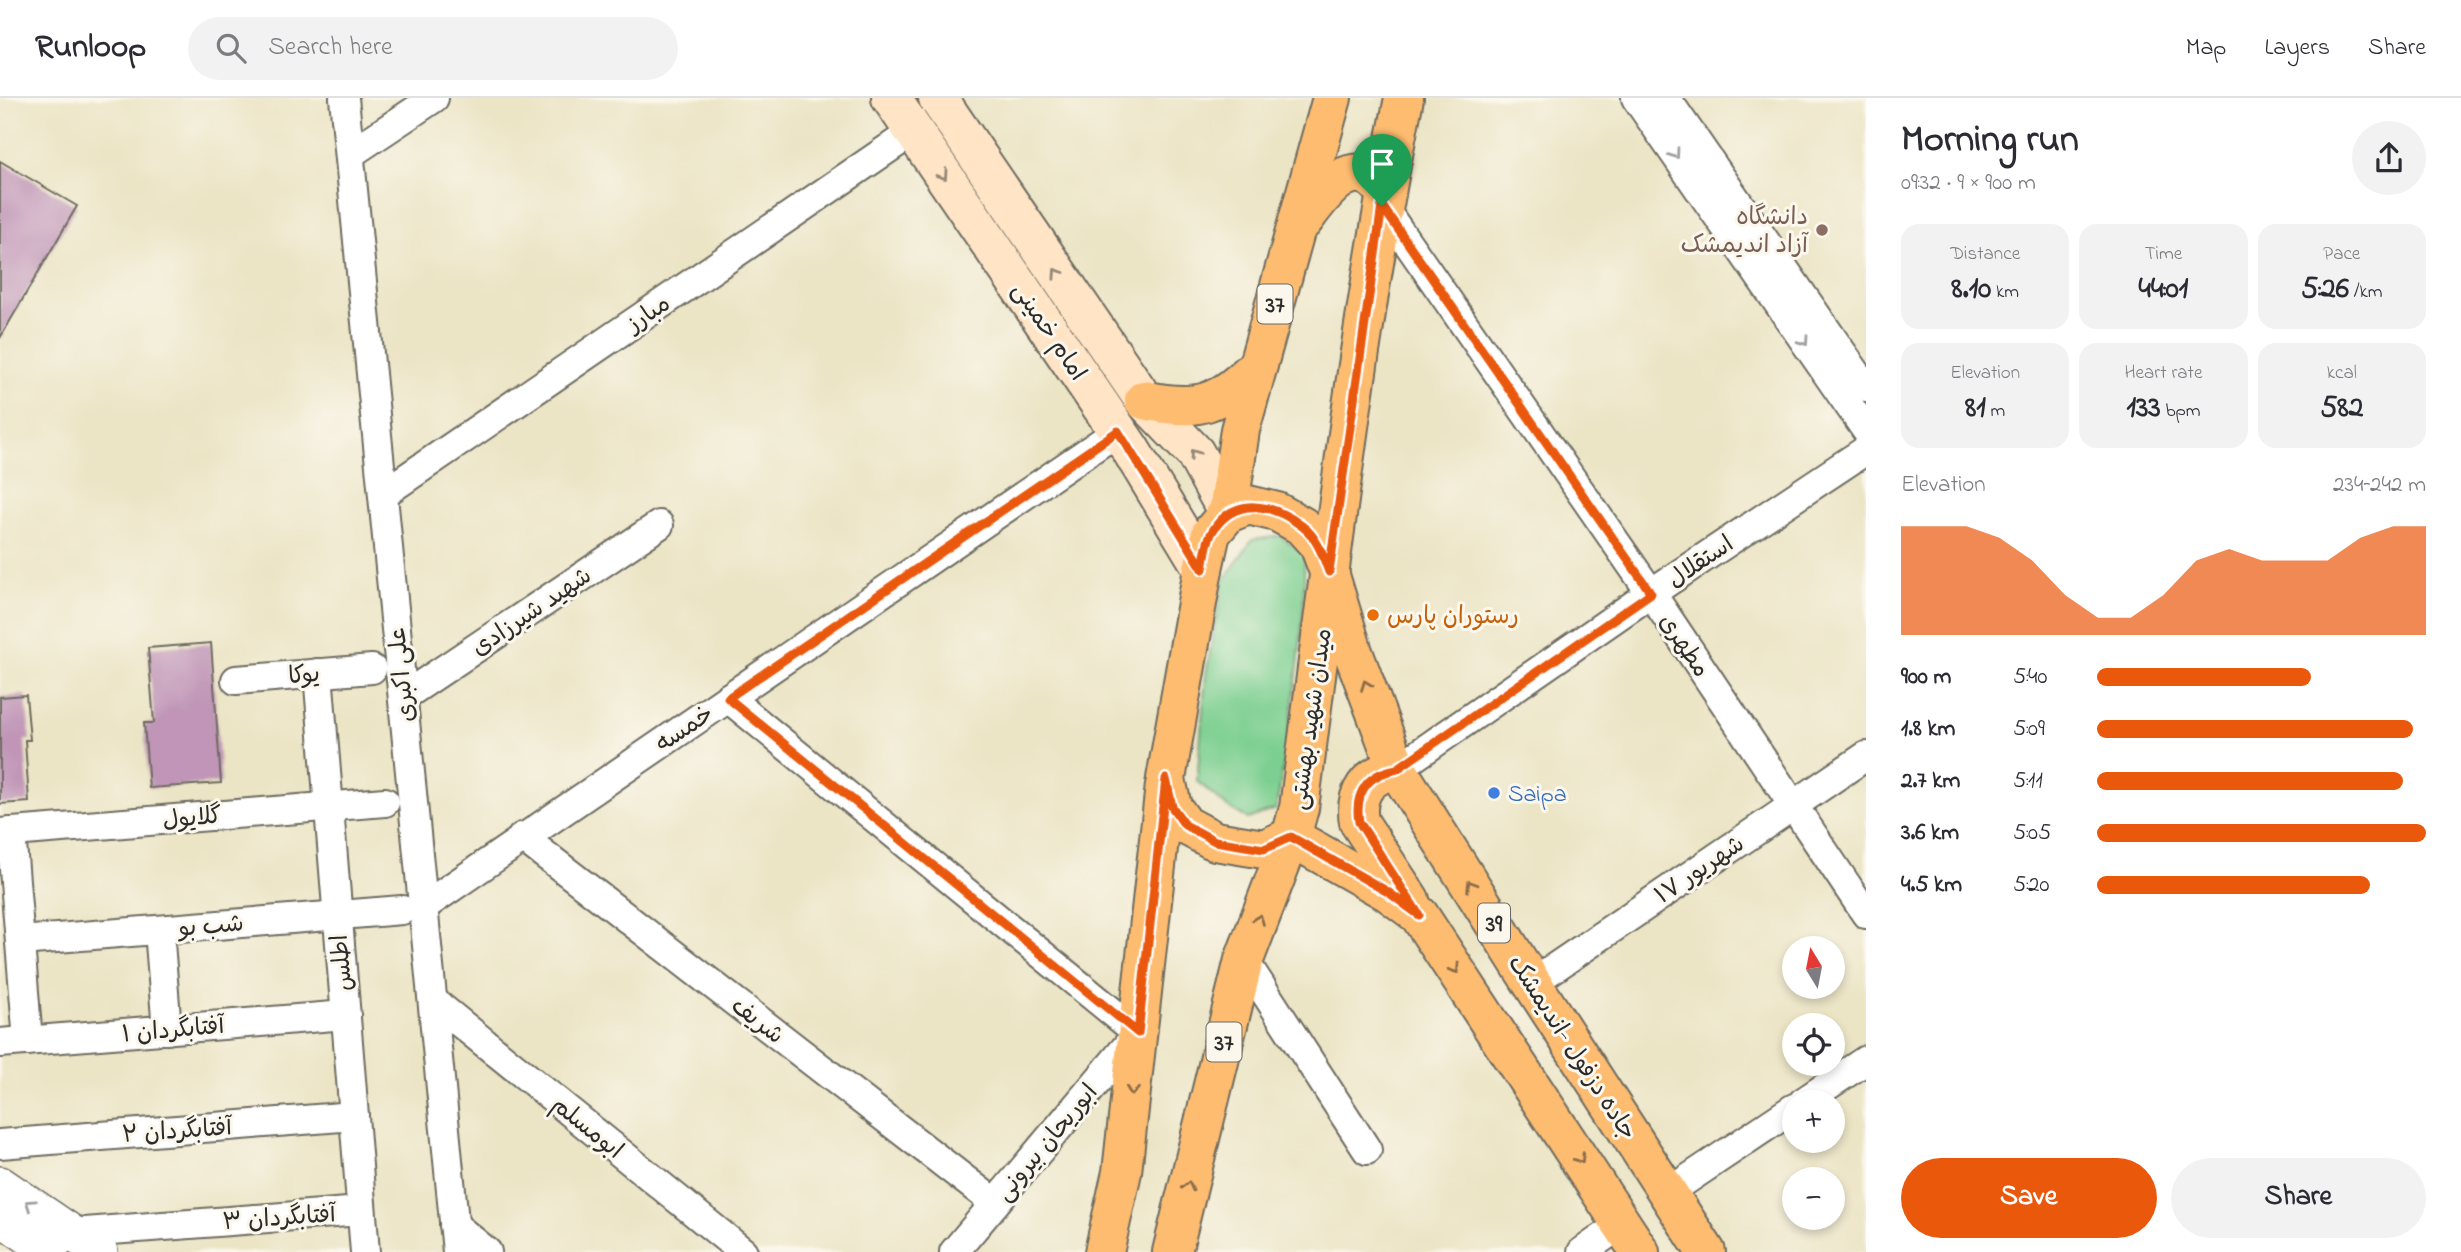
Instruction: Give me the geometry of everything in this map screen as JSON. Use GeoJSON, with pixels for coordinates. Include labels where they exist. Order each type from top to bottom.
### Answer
{"type":"FeatureCollection","features":[{"type":"Feature","properties":{"kind":"main road","name":"امام خمینی"},"geometry":{"type":"LineString","coordinates":[[891,98],[1118,431],[1203,569]]}},
{"type":"Feature","properties":{"kind":"main road","name":"امام خمینی"},"geometry":{"type":"LineString","coordinates":[[938,98],[1144,400],[1195,453],[1228,513]]}},
{"type":"Feature","properties":{"kind":"main road","name":"37"},"geometry":{"type":"LineString","coordinates":[[1228,513],[1240,430],[1332,98]]}},
{"type":"Feature","properties":{"kind":"main road","name":"37"},"geometry":{"type":"LineString","coordinates":[[1329,572],[1383,200],[1404,98]]}},
{"type":"Feature","properties":{"kind":"main road"},"geometry":{"type":"LineString","coordinates":[[1294,233],[1330,185],[1348,175],[1370,177],[1379,184],[1383,200]]}},
{"type":"Feature","properties":{"kind":"main road"},"geometry":{"type":"LineString","coordinates":[[1144,400],[1175,407],[1207,403],[1236,388],[1258,365]]}},
{"type":"Feature","properties":{"kind":"main road"},"geometry":{"type":"LineString","coordinates":[[1228,513],[1248,505],[1277,512],[1302,526],[1319,545],[1329,572]]}},
{"type":"Feature","properties":{"kind":"main road","name":"میدان شهید بهشتی"},"geometry":{"type":"LineString","coordinates":[[1228,513],[1211,533],[1166,779],[1172,807],[1185,825],[1215,841],[1264,849],[1291,837],[1299,808],[1329,572]]}},
{"type":"Feature","properties":{"kind":"main road","name":"جاده دزفول -اندیمشک"},"geometry":{"type":"LineString","coordinates":[[1329,572],[1353,652],[1397,769],[1706,1252]]}},
{"type":"Feature","properties":{"kind":"main road"},"geometry":{"type":"LineString","coordinates":[[1397,769],[1373,776],[1364,785],[1357,809],[1359,822],[1419,915]]}},
{"type":"Feature","properties":{"kind":"main road","name":"37"},"geometry":{"type":"LineString","coordinates":[[1104,1252],[1122,1172],[1166,779]]}},
{"type":"Feature","properties":{"kind":"main road","name":"37"},"geometry":{"type":"LineString","coordinates":[[1172,1252],[1244,960],[1291,837]]}},
{"type":"Feature","properties":{"kind":"main road","name":"39"},"geometry":{"type":"LineString","coordinates":[[1291,837],[1388,892],[1419,915],[1631,1238]]}},
{"type":"Feature","properties":{"kind":"street","name":"علی اکبری"},"geometry":{"type":"LineString","coordinates":[[344,98],[403,697],[413,908],[432,1001],[456,1239]]}},
{"type":"Feature","properties":{"kind":"street"},"geometry":{"type":"LineString","coordinates":[[350,154],[434,98]]}},
{"type":"Feature","properties":{"kind":"street"},"geometry":{"type":"LineString","coordinates":[[1636,98],[1866,430]]}},
{"type":"Feature","properties":{"kind":"street"},"geometry":{"type":"LineString","coordinates":[[1665,98],[1866,387]]}},
{"type":"Feature","properties":{"kind":"street","name":"مبارز"},"geometry":{"type":"LineString","coordinates":[[383,494],[914,131]]}},
{"type":"Feature","properties":{"kind":"street","name":"مطهری"},"geometry":{"type":"LineString","coordinates":[[1383,200],[1866,914]]}},
{"type":"Feature","properties":{"kind":"street","name":"خمسه"},"geometry":{"type":"LineString","coordinates":[[413,908],[728,698],[1118,431]]}},
{"type":"Feature","properties":{"kind":"street","name":"استقلال"},"geometry":{"type":"LineString","coordinates":[[1397,769],[1651,593],[1866,450]]}},
{"type":"Feature","properties":{"kind":"street","name":"شهید شیرزادی"},"geometry":{"type":"LineString","coordinates":[[403,697],[659,525]]}},
{"type":"Feature","properties":{"kind":"street","name":"یوکا"},"geometry":{"type":"LineString","coordinates":[[236,680],[372,669]]}},
{"type":"Feature","properties":{"kind":"street","name":"اطلس"},"geometry":{"type":"LineString","coordinates":[[318,673],[365,1252]]}},
{"type":"Feature","properties":{"kind":"street"},"geometry":{"type":"LineString","coordinates":[[728,698],[1138,1033]]}},
{"type":"Feature","properties":{"kind":"street","name":"۱۷ شهریور"},"geometry":{"type":"LineString","coordinates":[[1532,983],[1866,755]]}},
{"type":"Feature","properties":{"kind":"street","name":"گلایول"},"geometry":{"type":"LineString","coordinates":[[6,832],[384,802]]}},
{"type":"Feature","properties":{"kind":"street"},"geometry":{"type":"LineString","coordinates":[[6,832],[20,941],[28,1041]]}},
{"type":"Feature","properties":{"kind":"street","name":"شریف"},"geometry":{"type":"LineString","coordinates":[[522,837],[995,1203]]}},
{"type":"Feature","properties":{"kind":"street","name":"شب بو"},"geometry":{"type":"LineString","coordinates":[[20,941],[413,908]]}},
{"type":"Feature","properties":{"kind":"street"},"geometry":{"type":"LineString","coordinates":[[159,930],[167,1030]]}},
{"type":"Feature","properties":{"kind":"street"},"geometry":{"type":"LineString","coordinates":[[1244,960],[1367,1150]]}},
{"type":"Feature","properties":{"kind":"street","name":"ابومسلم"},"geometry":{"type":"LineString","coordinates":[[432,1001],[743,1252]]}},
{"type":"Feature","properties":{"kind":"street","name":"آفتابگردان ۱"},"geometry":{"type":"LineString","coordinates":[[0,1043],[346,1015]]}},
{"type":"Feature","properties":{"kind":"street","name":"ابوریحان بیرونی"},"geometry":{"type":"LineString","coordinates":[[954,1252],[1138,1033]]}},
{"type":"Feature","properties":{"kind":"street"},"geometry":{"type":"LineString","coordinates":[[1821,1090],[1866,1060]]}},
{"type":"Feature","properties":{"kind":"street","name":"آفتابگردان ۲"},"geometry":{"type":"LineString","coordinates":[[0,1144],[354,1116]]}},
{"type":"Feature","properties":{"kind":"street"},"geometry":{"type":"LineString","coordinates":[[1667,1193],[1782,1116]]}},
{"type":"Feature","properties":{"kind":"street"},"geometry":{"type":"LineString","coordinates":[[0,1184],[61,1242]]}},
{"type":"Feature","properties":{"kind":"street","name":"آفتابگردان ۳"},"geometry":{"type":"LineString","coordinates":[[61,1242],[362,1211]]}},
{"type":"Feature","properties":{"kind":"street"},"geometry":{"type":"LineString","coordinates":[[0,1217],[61,1242],[100,1252]]}},
{"type":"Feature","properties":{"kind":"street"},"geometry":{"type":"LineString","coordinates":[[1582,1252],[1631,1238]]}},
{"type":"Feature","properties":{"kind":"street"},"geometry":{"type":"LineString","coordinates":[[456,1239],[487,1252]]}},
{"type":"Feature","properties":{"kind":"green space"},"geometry":{"type":"Polygon","coordinates":[[[1280,536],[1304,554],[1300,649],[1276,809],[1248,819],[1226,806],[1197,781],[1206,674],[1223,582],[1252,540],[1280,536]]]}},
{"type":"Feature","properties":{"kind":"building"},"geometry":{"type":"Polygon","coordinates":[[[0,161],[77,206],[0,338],[0,161]]]}},
{"type":"Feature","properties":{"kind":"building"},"geometry":{"type":"Polygon","coordinates":[[[211,643],[221,783],[149,788],[144,723],[154,723],[148,648],[211,643]]]}},
{"type":"Feature","properties":{"kind":"building"},"geometry":{"type":"Polygon","coordinates":[[[26,695],[30,740],[25,740],[29,802],[0,804],[0,697],[26,695]]]}},
{"type":"Feature","properties":{"kind":"place","name":"دانشگاه آزاد اندیمشک"},"geometry":{"type":"Point","coordinates":[1822,230]}},
{"type":"Feature","properties":{"kind":"place","name":"رستوران پارس"},"geometry":{"type":"Point","coordinates":[1373,615]}},
{"type":"Feature","properties":{"kind":"place","name":"Saipa"},"geometry":{"type":"Point","coordinates":[1494,793]}},
{"type":"Feature","properties":{"kind":"route"},"geometry":{"type":"LineString","coordinates":[[1382,206],[1651,593],[1397,769],[1373,776],[1364,785],[1357,809],[1359,822],[1419,915],[1388,892],[1291,837],[1264,849],[1215,841],[1185,825],[1172,807],[1166,779],[1138,1033],[728,698],[1118,431],[1203,569],[1211,533],[1228,513],[1248,505],[1277,512],[1302,526],[1319,545],[1329,572],[1382,206]]}}]}
